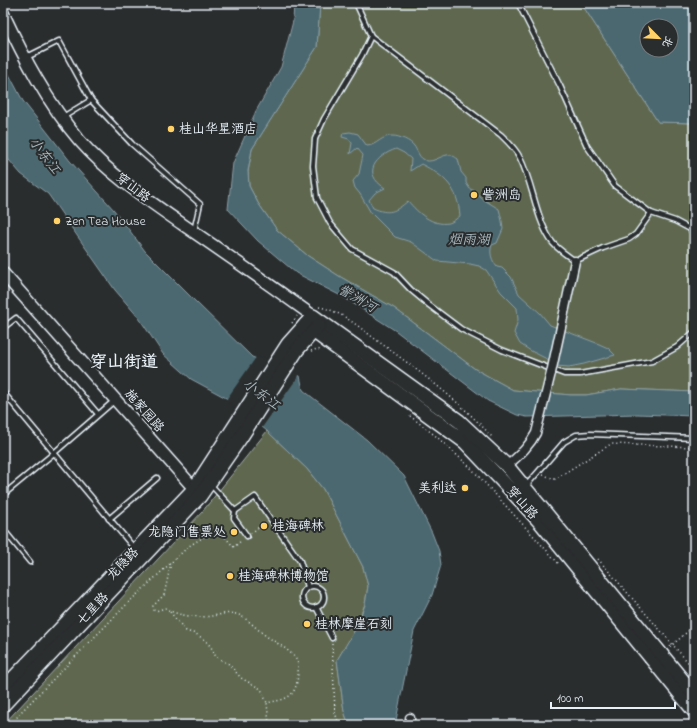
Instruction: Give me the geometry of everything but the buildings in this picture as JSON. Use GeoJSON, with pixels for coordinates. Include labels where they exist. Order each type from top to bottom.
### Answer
{"type":"FeatureCollection","features":[{"type":"Feature","properties":{"kind":"main road","name":"穿山路"},"geometry":{"type":"LineString","coordinates":[[3,13],[25,58],[48,98],[80,140],[114,173],[314,323],[465,442],[540,522],[691,715]]}},
{"type":"Feature","properties":{"kind":"main road","name":"施家园路"},"geometry":{"type":"LineString","coordinates":[[3,273],[197,492]]}},
{"type":"Feature","properties":{"kind":"main road","name":"穿山路"},"geometry":{"type":"LineString","coordinates":[[314,323],[459,421],[507,466],[694,694]]}},
{"type":"Feature","properties":{"kind":"main road"},"geometry":{"type":"LineString","coordinates":[[237,434],[298,349],[314,323]]}},
{"type":"Feature","properties":{"kind":"main road","name":"龙隐路"},"geometry":{"type":"LineString","coordinates":[[197,492],[210,483],[237,434]]}},
{"type":"Feature","properties":{"kind":"main road","name":"龙隐路"},"geometry":{"type":"LineString","coordinates":[[3,688],[139,554],[197,492],[237,434]]}},
{"type":"Feature","properties":{"kind":"main road","name":"七星路"},"geometry":{"type":"LineString","coordinates":[[3,705],[139,554]]}},
{"type":"Feature","properties":{"kind":"street"},"geometry":{"type":"LineString","coordinates":[[507,466],[529,445],[536,433],[551,374],[575,261]]}},
{"type":"Feature","properties":{"kind":"lane"},"geometry":{"type":"LineString","coordinates":[[356,3],[371,36],[501,135],[511,145],[520,158],[550,240],[575,261],[603,248],[629,239],[636,234],[651,212]]}},
{"type":"Feature","properties":{"kind":"lane"},"geometry":{"type":"LineString","coordinates":[[518,3],[560,86],[586,146],[615,186],[651,212],[675,221],[690,229],[694,234]]}},
{"type":"Feature","properties":{"kind":"lane"},"geometry":{"type":"LineString","coordinates":[[371,36],[362,55],[324,119],[315,139],[313,166],[317,198],[330,223],[352,249],[394,272],[411,290],[461,329],[502,350],[564,374],[580,374],[652,361],[677,347],[694,332]]}},
{"type":"Feature","properties":{"kind":"lane"},"geometry":{"type":"LineString","coordinates":[[25,58],[59,41],[91,100],[132,144],[200,204],[194,232]]}},
{"type":"Feature","properties":{"kind":"lane"},"geometry":{"type":"LineString","coordinates":[[63,117],[91,100]]}},
{"type":"Feature","properties":{"kind":"lane"},"geometry":{"type":"LineString","coordinates":[[3,328],[16,318],[98,414]]}},
{"type":"Feature","properties":{"kind":"lane"},"geometry":{"type":"LineString","coordinates":[[3,392],[139,554]]}},
{"type":"Feature","properties":{"kind":"lane"},"geometry":{"type":"LineString","coordinates":[[3,495],[54,453],[115,399]]}},
{"type":"Feature","properties":{"kind":"lane"},"geometry":{"type":"LineString","coordinates":[[525,488],[564,442],[576,435],[590,434],[694,438]]}},
{"type":"Feature","properties":{"kind":"lane"},"geometry":{"type":"LineString","coordinates":[[109,518],[157,478]]}},
{"type":"Feature","properties":{"kind":"lane"},"geometry":{"type":"LineString","coordinates":[[210,483],[235,511]]}},
{"type":"Feature","properties":{"kind":"lane"},"geometry":{"type":"LineString","coordinates":[[248,536],[234,518],[235,511],[255,496],[300,561],[308,587]]}},
{"type":"Feature","properties":{"kind":"lane"},"geometry":{"type":"LineString","coordinates":[[3,529],[30,562]]}},
{"type":"Feature","properties":{"kind":"lane"},"geometry":{"type":"LineString","coordinates":[[308,587],[317,587],[322,592],[323,600],[319,606],[316,607],[309,607],[302,600],[303,593],[308,587]]}},
{"type":"Feature","properties":{"kind":"lane"},"geometry":{"type":"LineString","coordinates":[[316,607],[332,638]]}},
{"type":"Feature","properties":{"kind":"path"},"geometry":{"type":"LineString","coordinates":[[298,349],[322,350]]}},
{"type":"Feature","properties":{"kind":"path"},"geometry":{"type":"LineString","coordinates":[[407,413],[437,437],[472,469],[562,567]]}},
{"type":"Feature","properties":{"kind":"path"},"geometry":{"type":"LineString","coordinates":[[537,473],[555,479],[611,444],[694,447]]}},
{"type":"Feature","properties":{"kind":"path"},"geometry":{"type":"LineString","coordinates":[[14,725],[18,715],[60,672],[130,601],[189,546],[207,535],[217,533],[222,535],[234,546],[271,518]]}},
{"type":"Feature","properties":{"kind":"path"},"geometry":{"type":"LineString","coordinates":[[172,562],[164,595],[153,607],[156,611],[165,608],[170,611],[191,616],[211,616],[230,613],[239,614],[262,634],[293,656],[297,662],[298,671],[296,686],[293,693],[288,698],[268,703]]}},
{"type":"Feature","properties":{"kind":"path"},"geometry":{"type":"LineString","coordinates":[[170,611],[186,631],[196,634],[205,640],[211,647],[216,657],[230,664],[241,678],[261,689],[268,703],[269,725]]}},
{"type":"Feature","properties":{"kind":"path"},"geometry":{"type":"LineString","coordinates":[[662,654],[694,626]]}},
{"type":"Feature","properties":{"kind":"path"},"geometry":{"type":"LineString","coordinates":[[332,638],[335,712],[339,725]]}},
{"type":"Feature","properties":{"kind":"path"},"geometry":{"type":"LineString","coordinates":[[691,715],[693,725]]}},
{"type":"Feature","properties":{"kind":"green space","name":"訾洲岛"},"geometry":{"type":"Polygon","coordinates":[[[320,3],[581,3],[658,122],[694,123],[694,392],[621,389],[586,395],[571,395],[513,390],[475,369],[394,308],[308,256],[277,230],[258,203],[249,186],[248,172],[252,149],[317,47],[320,3]]]}},
{"type":"Feature","properties":{"kind":"green space"},"geometry":{"type":"Polygon","coordinates":[[[267,431],[307,469],[323,489],[363,567],[368,586],[365,604],[353,634],[337,660],[344,711],[349,725],[3,725],[202,512],[267,431]]]}},
{"type":"Feature","properties":{"kind":"water","name":"訾洲河"},"geometry":{"type":"Polygon","coordinates":[[[294,3],[320,3],[317,47],[252,149],[248,171],[249,186],[258,203],[277,230],[308,256],[394,308],[475,369],[513,390],[571,395],[586,395],[621,389],[694,392],[694,416],[637,414],[527,417],[517,415],[488,401],[396,331],[343,297],[296,273],[258,241],[228,209],[233,163],[256,111],[281,67],[293,21],[294,3]]]}},
{"type":"Feature","properties":{"kind":"water"},"geometry":{"type":"Polygon","coordinates":[[[581,3],[694,3],[694,123],[658,122],[581,3]]]}},
{"type":"Feature","properties":{"kind":"water","name":"小东江"},"geometry":{"type":"Polygon","coordinates":[[[3,63],[23,101],[70,161],[114,210],[145,251],[252,357],[300,376],[303,390],[367,440],[404,476],[432,533],[439,551],[441,565],[432,595],[414,631],[395,725],[349,725],[344,711],[337,660],[355,630],[365,605],[368,586],[363,567],[323,489],[307,469],[267,431],[228,399],[191,379],[163,354],[139,318],[115,290],[48,194],[21,174],[3,153],[3,63]]]}},
{"type":"Feature","properties":{"kind":"water","name":"烟雨湖"},"geometry":{"type":"Polygon","coordinates":[[[350,132],[358,134],[367,146],[370,146],[386,137],[396,136],[412,144],[420,157],[426,161],[432,161],[448,155],[458,159],[461,172],[466,178],[466,183],[470,189],[499,209],[503,229],[497,243],[492,245],[491,251],[492,260],[497,267],[502,268],[511,277],[519,294],[540,313],[550,325],[608,348],[615,355],[569,367],[555,366],[545,358],[520,344],[514,333],[518,320],[517,308],[501,292],[486,270],[479,266],[470,264],[437,261],[411,242],[395,237],[371,213],[355,188],[353,181],[359,174],[363,155],[357,148],[350,154],[352,143],[349,139],[342,137],[343,133],[350,132]],[[396,149],[377,160],[373,171],[374,177],[385,188],[375,193],[369,200],[373,208],[388,212],[399,208],[408,201],[426,218],[437,223],[449,223],[460,216],[459,206],[449,184],[437,173],[421,164],[410,171],[411,159],[396,149]]]}},
{"type":"Feature","properties":{"kind":"pier"},"geometry":{"type":"Polygon","coordinates":[[[257,356],[300,374],[261,429],[226,400],[257,356]]]}},
{"type":"Feature","properties":{"kind":"place","name":"桂山华星酒店"},"geometry":{"type":"Point","coordinates":[171,129]}},
{"type":"Feature","properties":{"kind":"place","name":"訾洲岛"},"geometry":{"type":"Point","coordinates":[474,195]}},
{"type":"Feature","properties":{"kind":"place","name":"Zen Tea House"},"geometry":{"type":"Point","coordinates":[57,221]}},
{"type":"Feature","properties":{"kind":"place","name":"美利达"},"geometry":{"type":"Point","coordinates":[465,488]}},
{"type":"Feature","properties":{"kind":"place","name":"桂海碑林"},"geometry":{"type":"Point","coordinates":[264,526]}},
{"type":"Feature","properties":{"kind":"place","name":"龙隐门售票处"},"geometry":{"type":"Point","coordinates":[234,532]}},
{"type":"Feature","properties":{"kind":"place","name":"桂海碑林博物馆"},"geometry":{"type":"Point","coordinates":[230,576]}},
{"type":"Feature","properties":{"kind":"place","name":"桂林摩崖石刻"},"geometry":{"type":"Point","coordinates":[307,624]}},
{"type":"Feature","properties":{"kind":"district","name":"穿山街道"},"geometry":{"type":"Point","coordinates":[124,362]}}]}
